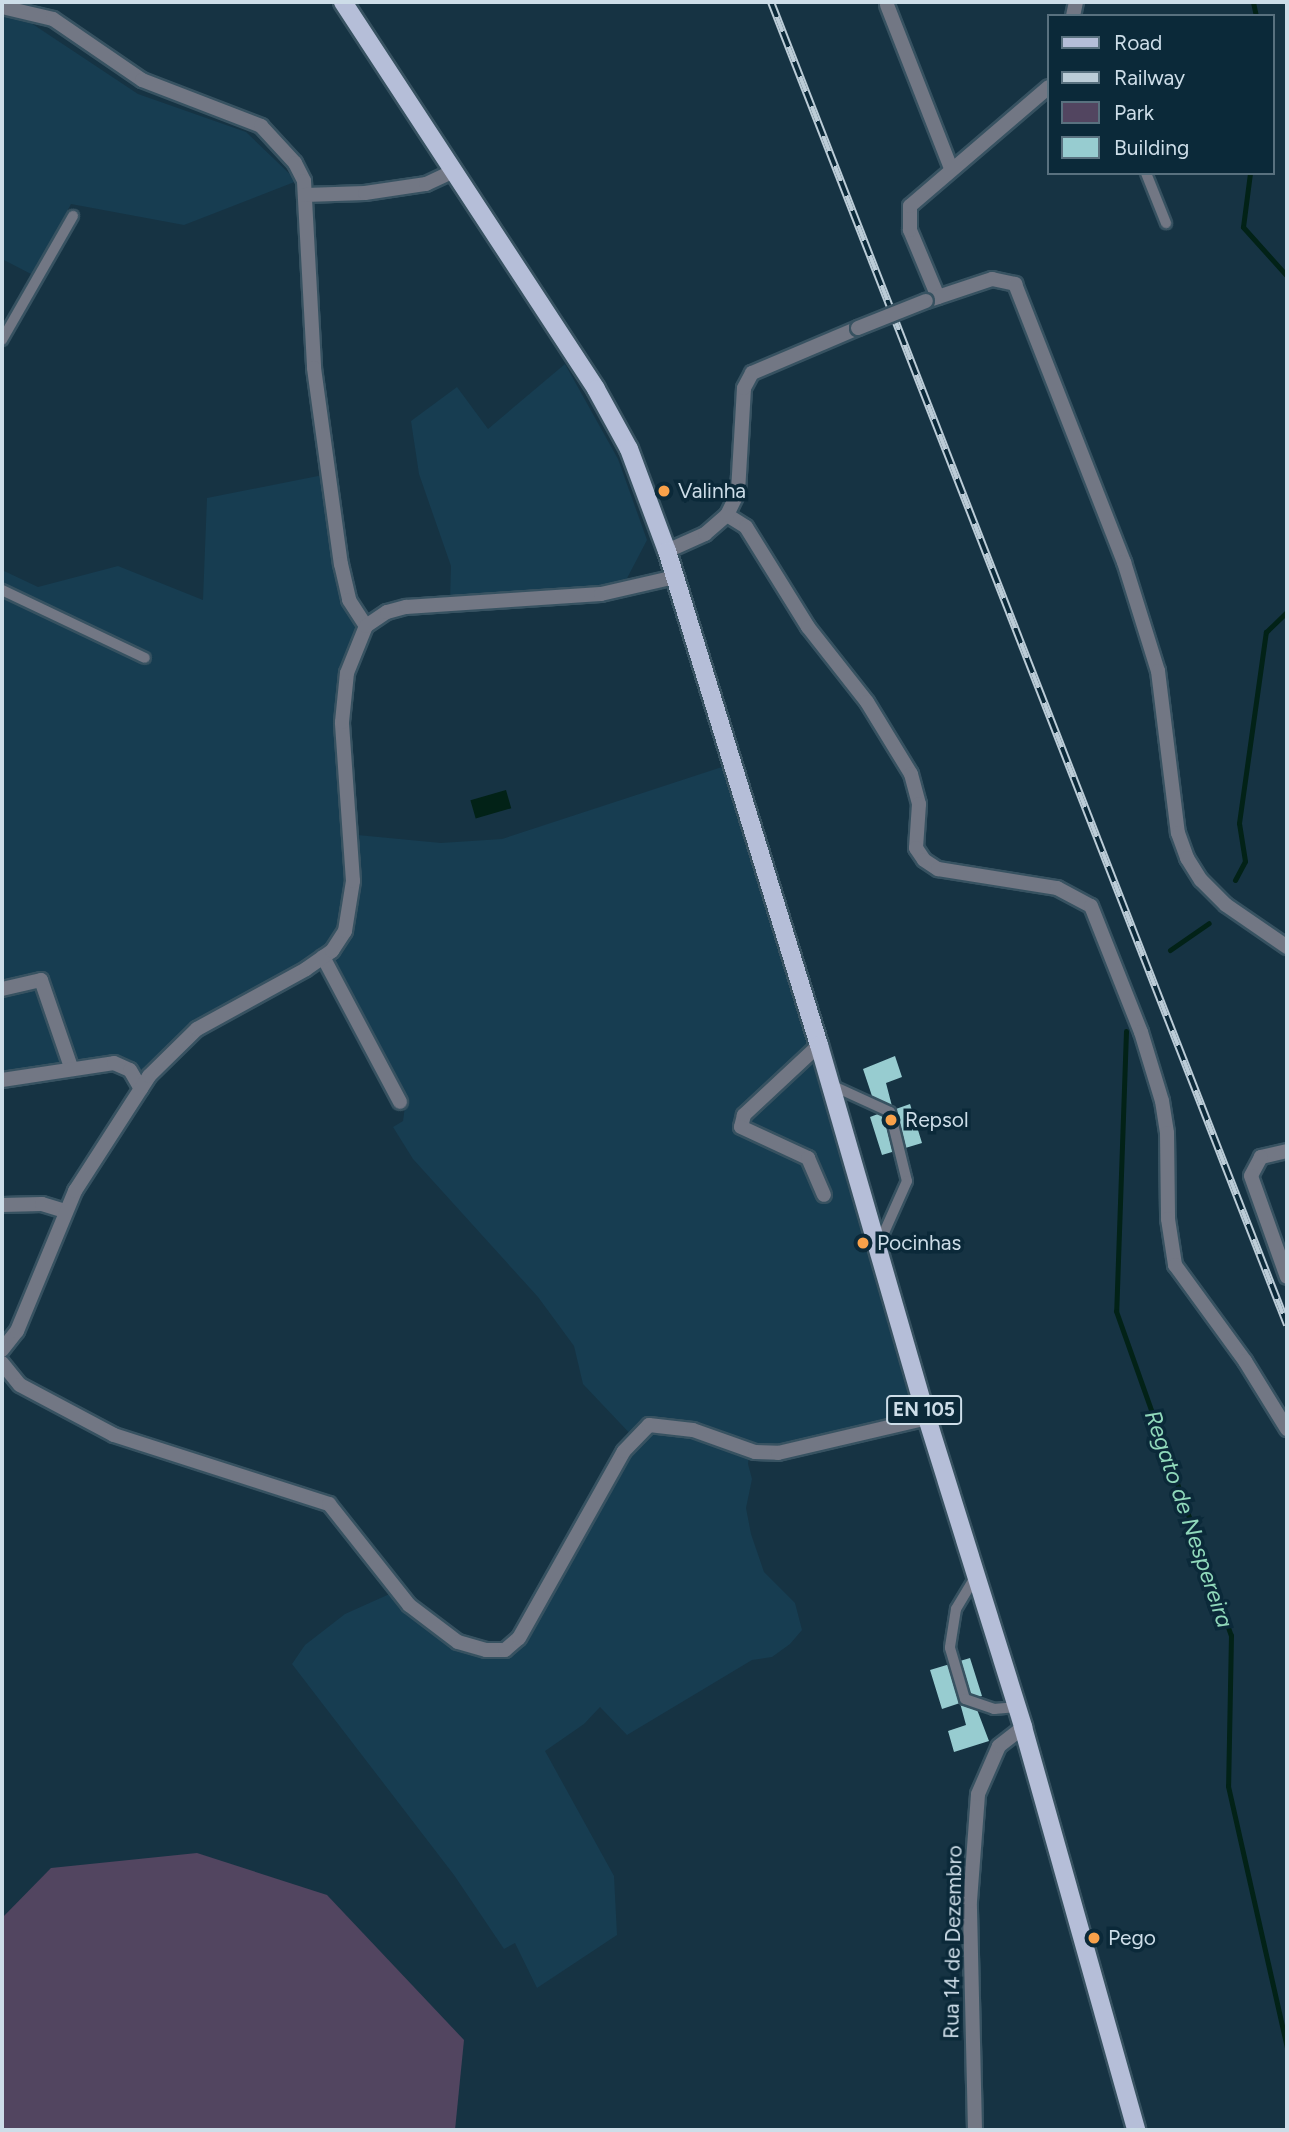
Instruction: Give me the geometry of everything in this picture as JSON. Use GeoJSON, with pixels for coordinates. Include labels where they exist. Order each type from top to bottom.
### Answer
{"type":"FeatureCollection","features":[{"type":"Feature","properties":{"kind":"main road","name":"EN 105"},"geometry":{"type":"LineString","coordinates":[[343,2],[596,389],[629,449],[667,551],[831,1084],[927,1418],[1023,1727],[1136,2130]]}},
{"type":"Feature","properties":{"kind":"street"},"geometry":{"type":"LineString","coordinates":[[887,5],[951,168]]}},
{"type":"Feature","properties":{"kind":"street"},"geometry":{"type":"LineString","coordinates":[[2,7],[53,19],[142,80],[261,126],[295,163],[305,195],[314,369],[329,487],[349,600],[366,626]]}},
{"type":"Feature","properties":{"kind":"street"},"geometry":{"type":"LineString","coordinates":[[932,299],[910,230],[907,213],[914,199],[1046,95]]}},
{"type":"Feature","properties":{"kind":"street"},"geometry":{"type":"LineString","coordinates":[[305,195],[414,186],[454,171]]}},
{"type":"Feature","properties":{"kind":"street"},"geometry":{"type":"LineString","coordinates":[[667,551],[705,534],[727,515],[738,492],[744,388],[752,373],[932,299],[992,279],[1015,284],[1124,562],[1158,671],[1178,833],[1187,858],[1200,880],[1226,905],[1287,947]]}},
{"type":"Feature","properties":{"kind":"street"},"geometry":{"type":"LineString","coordinates":[[727,515],[746,527],[786,594],[867,702],[911,774],[919,804],[916,848],[924,860],[938,869],[1056,888],[1091,906],[1141,1032],[1162,1101],[1167,1133],[1168,1219],[1175,1265],[1245,1361],[1287,1429]]}},
{"type":"Feature","properties":{"kind":"street"},"geometry":{"type":"LineString","coordinates":[[2,1350],[17,1331],[65,1211],[141,1089],[174,1048],[197,1029],[323,957],[345,931],[351,908],[353,881],[342,723],[347,673],[366,626],[387,611],[406,607],[601,594],[675,577]]}},
{"type":"Feature","properties":{"kind":"street"},"geometry":{"type":"LineString","coordinates":[[323,957],[400,1102]]}},
{"type":"Feature","properties":{"kind":"street"},"geometry":{"type":"LineString","coordinates":[[2,989],[41,981],[71,1067]]}},
{"type":"Feature","properties":{"kind":"street"},"geometry":{"type":"LineString","coordinates":[[819,1045],[744,1115],[741,1127],[808,1158],[824,1195]]}},
{"type":"Feature","properties":{"kind":"street"},"geometry":{"type":"LineString","coordinates":[[2,1080],[71,1067],[114,1063],[130,1070],[141,1089]]}},
{"type":"Feature","properties":{"kind":"street"},"geometry":{"type":"LineString","coordinates":[[1287,1151],[1261,1157],[1251,1176],[1287,1277]]}},
{"type":"Feature","properties":{"kind":"street"},"geometry":{"type":"LineString","coordinates":[[2,1205],[42,1204],[65,1211]]}},
{"type":"Feature","properties":{"kind":"street"},"geometry":{"type":"LineString","coordinates":[[2,1363],[20,1385],[114,1434],[329,1504],[409,1605],[458,1642],[486,1650],[505,1650],[519,1638],[624,1451],[649,1425],[693,1430],[755,1452],[778,1453],[927,1418]]}},
{"type":"Feature","properties":{"kind":"street","name":"Rua 14 de Dezembro"},"geometry":{"type":"LineString","coordinates":[[975,2130],[970,1901],[978,1794],[999,1746],[1023,1727]]}},
{"type":"Feature","properties":{"kind":"lane"},"geometry":{"type":"LineString","coordinates":[[1147,175],[1167,223]]}},
{"type":"Feature","properties":{"kind":"lane"},"geometry":{"type":"LineString","coordinates":[[2,340],[73,216]]}},
{"type":"Feature","properties":{"kind":"lane"},"geometry":{"type":"LineString","coordinates":[[2,590],[145,658]]}},
{"type":"Feature","properties":{"kind":"lane"},"geometry":{"type":"LineString","coordinates":[[831,1084],[890,1112],[907,1181],[879,1244]]}},
{"type":"Feature","properties":{"kind":"lane"},"geometry":{"type":"LineString","coordinates":[[977,1574],[956,1609],[950,1647],[965,1699],[994,1709],[1017,1707]]}},
{"type":"Feature","properties":{"kind":"shaded area"},"geometry":{"type":"Polygon","coordinates":[[[2,2],[15,2],[19,15],[138,94],[246,132],[297,181],[184,225],[71,204],[33,275],[2,259],[2,2]]]}},
{"type":"Feature","properties":{"kind":"shaded area"},"geometry":{"type":"Polygon","coordinates":[[[565,364],[618,459],[647,540],[623,586],[450,601],[451,566],[419,474],[411,421],[457,387],[488,429],[565,364]]]}},
{"type":"Feature","properties":{"kind":"shaded area"},"geometry":{"type":"Polygon","coordinates":[[[318,476],[335,480],[356,624],[347,718],[347,834],[441,843],[502,839],[722,767],[915,1397],[902,1417],[783,1452],[750,1447],[748,1464],[752,1479],[746,1508],[751,1534],[764,1572],[795,1603],[802,1630],[790,1644],[772,1657],[752,1660],[627,1735],[600,1707],[584,1724],[545,1751],[614,1876],[617,1935],[537,1988],[515,1943],[504,1949],[454,1875],[292,1664],[305,1645],[345,1614],[394,1592],[490,1657],[509,1653],[636,1440],[583,1384],[574,1346],[538,1297],[413,1159],[393,1127],[403,1121],[406,1099],[324,959],[191,1031],[146,1081],[121,1062],[95,1058],[2,1077],[2,570],[38,587],[118,566],[203,600],[207,498],[318,476]]]}},
{"type":"Feature","properties":{"kind":"shaded area"},"geometry":{"type":"Polygon","coordinates":[[[506,790],[511,808],[476,818],[470,800],[506,790]]]}},
{"type":"Feature","properties":{"kind":"green space"},"geometry":{"type":"Polygon","coordinates":[[[197,1853],[327,1895],[464,2040],[455,2130],[2,2130],[2,1918],[51,1868],[197,1853]]]}},
{"type":"Feature","properties":{"kind":"building"},"geometry":{"type":"Polygon","coordinates":[[[895,1056],[902,1077],[886,1083],[893,1110],[910,1104],[922,1143],[882,1155],[870,1117],[878,1114],[863,1069],[895,1056]]]}},
{"type":"Feature","properties":{"kind":"building"},"geometry":{"type":"Polygon","coordinates":[[[970,1658],[982,1696],[973,1699],[989,1741],[954,1752],[948,1731],[966,1725],[960,1703],[942,1709],[930,1670],[970,1658]]]}},
{"type":"Feature","properties":{"kind":"waterway"},"geometry":{"type":"LineString","coordinates":[[1253,2],[1256,14]]}},
{"type":"Feature","properties":{"kind":"waterway"},"geometry":{"type":"LineString","coordinates":[[1250,175],[1243,227],[1287,276]]}},
{"type":"Feature","properties":{"kind":"waterway"},"geometry":{"type":"LineString","coordinates":[[1287,311],[1287,359]]}},
{"type":"Feature","properties":{"kind":"waterway"},"geometry":{"type":"LineString","coordinates":[[1235,880],[1245,861],[1239,823],[1266,632],[1287,612]]}},
{"type":"Feature","properties":{"kind":"waterway"},"geometry":{"type":"LineString","coordinates":[[1170,950],[1209,923]]}},
{"type":"Feature","properties":{"kind":"waterway","name":"Regato de Nespereira"},"geometry":{"type":"LineString","coordinates":[[1126,1031],[1116,1311],[1231,1635],[1228,1786],[1287,2047]]}},
{"type":"Feature","properties":{"kind":"railway"},"geometry":{"type":"LineString","coordinates":[[771,2],[1287,1325]]}},
{"type":"Feature","properties":{"kind":"place","name":"Valinha"},"geometry":{"type":"Point","coordinates":[664,491]}},
{"type":"Feature","properties":{"kind":"place","name":"Repsol"},"geometry":{"type":"Point","coordinates":[891,1120]}},
{"type":"Feature","properties":{"kind":"place","name":"Pocinhas"},"geometry":{"type":"Point","coordinates":[863,1243]}},
{"type":"Feature","properties":{"kind":"place","name":"Pego"},"geometry":{"type":"Point","coordinates":[1094,1938]}}]}
